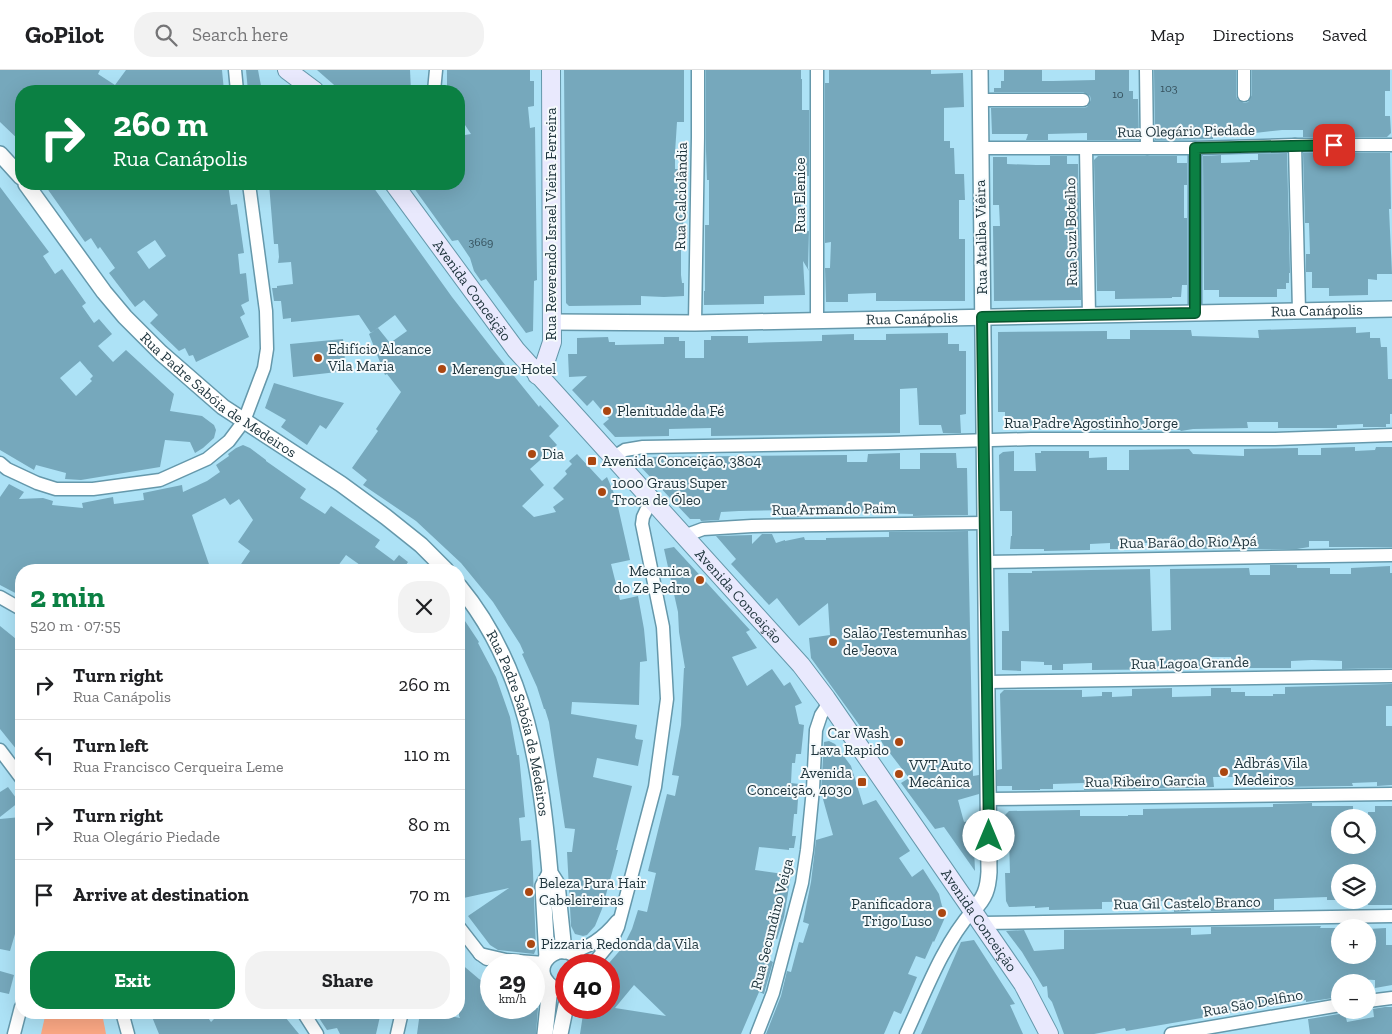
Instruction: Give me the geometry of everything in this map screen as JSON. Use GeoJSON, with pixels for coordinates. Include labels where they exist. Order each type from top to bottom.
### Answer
{"type":"FeatureCollection","features":[{"type":"Feature","properties":{"kind":"main road"},"geometry":{"type":"LineString","coordinates":[[287,70],[307,85]]}},
{"type":"Feature","properties":{"kind":"main road","name":"Rua Reverendo Israel Vieira Ferreira"},"geometry":{"type":"LineString","coordinates":[[537,375],[550,351],[552,322],[551,70]]}},
{"type":"Feature","properties":{"kind":"main road","name":"Avenida Conceição"},"geometry":{"type":"LineString","coordinates":[[398,190],[506,338],[537,375],[801,665],[1023,984],[1049,1034]]}},
{"type":"Feature","properties":{"kind":"street"},"geometry":{"type":"LineString","coordinates":[[235,70],[236,85]]}},
{"type":"Feature","properties":{"kind":"street"},"geometry":{"type":"LineString","coordinates":[[435,85],[436,70]]}},
{"type":"Feature","properties":{"kind":"street","name":"Rua Calciolândia"},"geometry":{"type":"LineString","coordinates":[[695,323],[698,70]]}},
{"type":"Feature","properties":{"kind":"street","name":"Rua Elenice"},"geometry":{"type":"LineString","coordinates":[[817,70],[818,320]]}},
{"type":"Feature","properties":{"kind":"street","name":"Rua Ataliba Viêira"},"geometry":{"type":"LineString","coordinates":[[977,916],[988,886],[989,799],[980,70]]}},
{"type":"Feature","properties":{"kind":"street"},"geometry":{"type":"LineString","coordinates":[[1146,70],[1147,148]]}},
{"type":"Feature","properties":{"kind":"street"},"geometry":{"type":"LineString","coordinates":[[1244,70],[1244,95]]}},
{"type":"Feature","properties":{"kind":"street"},"geometry":{"type":"LineString","coordinates":[[980,100],[1083,100]]}},
{"type":"Feature","properties":{"kind":"street"},"geometry":{"type":"LineString","coordinates":[[1295,145],[1299,311]]}},
{"type":"Feature","properties":{"kind":"street","name":"Rua Olegário Piedade"},"geometry":{"type":"LineString","coordinates":[[980,148],[1195,148],[1392,145]]}},
{"type":"Feature","properties":{"kind":"street","name":"Rua Suzi Botelho"},"geometry":{"type":"LineString","coordinates":[[1086,148],[1089,315]]}},
{"type":"Feature","properties":{"kind":"street"},"geometry":{"type":"LineString","coordinates":[[1195,148],[1195,313]]}},
{"type":"Feature","properties":{"kind":"street"},"geometry":{"type":"LineString","coordinates":[[0,154],[15,170]]}},
{"type":"Feature","properties":{"kind":"street","name":"Rua Padre Sabóia de Medeiros"},"geometry":{"type":"LineString","coordinates":[[30,190],[104,292],[125,317],[161,353],[200,388],[244,421],[341,484],[421,545],[440,564]]}},
{"type":"Feature","properties":{"kind":"street"},"geometry":{"type":"LineString","coordinates":[[0,463],[7,469],[37,483],[56,488],[92,490],[160,480],[207,459],[229,441],[244,421],[264,368],[267,349],[266,311],[250,190]]}},
{"type":"Feature","properties":{"kind":"street","name":"Rua Canápolis"},"geometry":{"type":"LineString","coordinates":[[552,322],[695,323],[1392,309]]}},
{"type":"Feature","properties":{"kind":"street","name":"Rua Padre Agostinho Jorge"},"geometry":{"type":"LineString","coordinates":[[612,458],[625,450],[635,448],[1030,438],[1274,439],[1392,435]]}},
{"type":"Feature","properties":{"kind":"street"},"geometry":{"type":"LineString","coordinates":[[600,954],[615,934],[622,915],[654,795],[664,731],[667,699],[663,627],[642,530],[643,517],[651,500]]}},
{"type":"Feature","properties":{"kind":"street","name":"Rua Armando Paim"},"geometry":{"type":"LineString","coordinates":[[684,536],[703,529],[752,526],[985,523]]}},
{"type":"Feature","properties":{"kind":"street","name":"Rua Barão do Rio Apá"},"geometry":{"type":"LineString","coordinates":[[985,562],[1392,555]]}},
{"type":"Feature","properties":{"kind":"street","name":"Rua Padre Sabóia de Medeiros"},"geometry":{"type":"LineString","coordinates":[[465,594],[483,618],[498,644],[521,699],[542,791],[550,873],[557,884],[567,951]]}},
{"type":"Feature","properties":{"kind":"street"},"geometry":{"type":"LineString","coordinates":[[0,597],[15,606]]}},
{"type":"Feature","properties":{"kind":"street","name":"Rua Lagoa Grande"},"geometry":{"type":"LineString","coordinates":[[988,682],[1392,676]]}},
{"type":"Feature","properties":{"kind":"street","name":"Rua Secundino Veiga"},"geometry":{"type":"LineString","coordinates":[[757,1034],[773,993],[802,883],[813,790],[816,730],[821,715],[829,703]]}},
{"type":"Feature","properties":{"kind":"street"},"geometry":{"type":"LineString","coordinates":[[0,750],[15,770]]}},
{"type":"Feature","properties":{"kind":"street","name":"Rua Ribeiro Garcia"},"geometry":{"type":"LineString","coordinates":[[989,799],[1392,794]]}},
{"type":"Feature","properties":{"kind":"street","name":"Rua Padre Sabóia de Medeiros"},"geometry":{"type":"LineString","coordinates":[[545,954],[543,886],[550,873]]}},
{"type":"Feature","properties":{"kind":"street"},"geometry":{"type":"LineString","coordinates":[[545,960],[558,951],[581,950],[599,939],[622,915]]}},
{"type":"Feature","properties":{"kind":"street"},"geometry":{"type":"LineString","coordinates":[[906,1034],[946,948],[960,924],[977,916]]}},
{"type":"Feature","properties":{"kind":"street","name":"Rua Gil Castelo Branco"},"geometry":{"type":"LineString","coordinates":[[977,916],[1392,916]]}},
{"type":"Feature","properties":{"kind":"street"},"geometry":{"type":"LineString","coordinates":[[465,935],[480,954]]}},
{"type":"Feature","properties":{"kind":"street"},"geometry":{"type":"LineString","coordinates":[[567,951],[572,954]]}},
{"type":"Feature","properties":{"kind":"street"},"geometry":{"type":"LineString","coordinates":[[1376,1000],[1392,998]]}},
{"type":"Feature","properties":{"kind":"street","name":"Rua São Delfino"},"geometry":{"type":"LineString","coordinates":[[1171,1034],[1331,1007]]}},
{"type":"Feature","properties":{"kind":"street"},"geometry":{"type":"LineString","coordinates":[[14,1034],[18,1019]]}},
{"type":"Feature","properties":{"kind":"street"},"geometry":{"type":"LineString","coordinates":[[124,1019],[128,1034]]}},
{"type":"Feature","properties":{"kind":"street"},"geometry":{"type":"LineString","coordinates":[[307,1019],[317,1034]]}},
{"type":"Feature","properties":{"kind":"street"},"geometry":{"type":"LineString","coordinates":[[397,1034],[400,1019]]}},
{"type":"Feature","properties":{"kind":"street"},"geometry":{"type":"LineString","coordinates":[[544,1019],[545,1034]]}},
{"type":"Feature","properties":{"kind":"street"},"geometry":{"type":"LineString","coordinates":[[560,1034],[563,1019]]}},
{"type":"Feature","properties":{"kind":"shaded area"},"geometry":{"type":"Polygon","coordinates":[[[44,1019],[103,1019],[106,1034],[41,1034],[44,1019]]]}},
{"type":"Feature","properties":{"kind":"building"},"geometry":{"type":"Polygon","coordinates":[[[0,70],[100,70],[98,74],[115,85],[15,85],[15,136],[0,122],[0,70]]]}},
{"type":"Feature","properties":{"kind":"building"},"geometry":{"type":"Polygon","coordinates":[[[126,70],[222,70],[223,85],[115,85],[126,70]]]}},
{"type":"Feature","properties":{"kind":"building"},"geometry":{"type":"Polygon","coordinates":[[[246,70],[258,70],[261,85],[247,85],[246,70]]]}},
{"type":"Feature","properties":{"kind":"building"},"geometry":{"type":"Polygon","coordinates":[[[317,70],[410,70],[411,85],[334,85],[317,70]]]}},
{"type":"Feature","properties":{"kind":"building"},"geometry":{"type":"Polygon","coordinates":[[[447,70],[530,70],[530,81],[534,81],[534,106],[528,107],[530,128],[535,127],[537,280],[534,281],[533,331],[526,333],[486,279],[481,281],[474,271],[470,258],[458,240],[452,241],[415,190],[465,190],[465,135],[471,134],[465,125],[465,85],[447,85],[447,70]]]}},
{"type":"Feature","properties":{"kind":"building"},"geometry":{"type":"Polygon","coordinates":[[[564,70],[684,70],[684,122],[677,122],[675,169],[684,169],[681,275],[682,283],[684,283],[684,296],[641,296],[641,305],[569,306],[566,303],[564,70]]]}},
{"type":"Feature","properties":{"kind":"building"},"geometry":{"type":"Polygon","coordinates":[[[706,70],[801,70],[802,110],[809,110],[809,176],[802,176],[801,200],[801,232],[809,231],[809,271],[803,261],[805,295],[764,296],[764,304],[704,305],[705,225],[709,225],[709,180],[707,180],[706,151],[706,70]]]}},
{"type":"Feature","properties":{"kind":"building"},"geometry":{"type":"Polygon","coordinates":[[[829,70],[931,70],[931,74],[963,73],[964,107],[944,108],[944,141],[950,141],[950,148],[954,148],[955,174],[964,174],[965,200],[959,200],[959,239],[965,239],[965,301],[876,301],[876,293],[848,294],[848,302],[826,302],[825,268],[830,268],[831,242],[825,243],[825,83],[829,83],[829,70]]]}},
{"type":"Feature","properties":{"kind":"building"},"geometry":{"type":"Polygon","coordinates":[[[1004,70],[1042,70],[1042,81],[1053,81],[1095,80],[1095,70],[1129,70],[1129,91],[1133,91],[1133,99],[1138,99],[1139,140],[1087,140],[1087,133],[1048,134],[1048,140],[1026,140],[1028,134],[992,134],[991,108],[1083,108],[1087,107],[1091,100],[1090,96],[1083,92],[994,92],[994,88],[1001,88],[1001,81],[1004,81],[1004,70]]]}},
{"type":"Feature","properties":{"kind":"building"},"geometry":{"type":"Polygon","coordinates":[[[1154,70],[1236,70],[1236,95],[1237,99],[1244,103],[1248,102],[1252,95],[1252,70],[1390,70],[1390,91],[1385,91],[1385,116],[1390,116],[1391,133],[1387,137],[1303,137],[1303,130],[1255,133],[1213,132],[1213,139],[1155,140],[1154,70]]]}},
{"type":"Feature","properties":{"kind":"building"},"geometry":{"type":"Polygon","coordinates":[[[1287,153],[1290,273],[1286,289],[1277,289],[1277,297],[1219,297],[1219,290],[1204,290],[1203,156],[1221,155],[1221,163],[1250,162],[1250,160],[1258,160],[1258,154],[1287,153]]]}},
{"type":"Feature","properties":{"kind":"building"},"geometry":{"type":"Polygon","coordinates":[[[1303,153],[1390,153],[1391,209],[1389,209],[1392,274],[1377,274],[1377,280],[1368,279],[1368,295],[1329,296],[1329,288],[1312,288],[1312,272],[1306,272],[1306,254],[1310,254],[1309,223],[1305,223],[1303,153]]]}},
{"type":"Feature","properties":{"kind":"building"},"geometry":{"type":"Polygon","coordinates":[[[1050,156],[1067,156],[1067,164],[1078,164],[1081,300],[994,301],[993,226],[1000,226],[999,205],[993,205],[993,157],[1007,157],[1007,164],[1050,165],[1050,156]]]}},
{"type":"Feature","properties":{"kind":"building"},"geometry":{"type":"Polygon","coordinates":[[[1098,156],[1177,156],[1177,163],[1187,163],[1187,185],[1184,185],[1184,218],[1187,218],[1187,285],[1182,285],[1181,297],[1115,299],[1115,291],[1097,291],[1094,160],[1098,156]]]}},
{"type":"Feature","properties":{"kind":"building"},"geometry":{"type":"Polygon","coordinates":[[[0,187],[49,252],[43,256],[55,274],[62,269],[86,303],[82,306],[94,323],[99,319],[112,334],[98,346],[113,362],[126,350],[174,394],[170,411],[202,416],[214,425],[216,430],[214,438],[195,453],[190,442],[165,440],[160,467],[81,480],[65,479],[66,473],[36,465],[34,470],[0,450],[0,187]],[[80,361],[60,378],[76,396],[92,381],[90,379],[93,376],[80,361]]]}},
{"type":"Feature","properties":{"kind":"building"},"geometry":{"type":"Polygon","coordinates":[[[48,190],[229,190],[231,205],[237,204],[244,253],[238,254],[240,274],[246,273],[249,301],[241,305],[245,314],[240,317],[249,337],[196,362],[193,355],[189,356],[185,348],[179,351],[150,323],[158,315],[144,300],[135,307],[109,273],[115,268],[91,238],[85,242],[48,190]],[[155,240],[137,252],[149,269],[166,256],[155,240]]]}},
{"type":"Feature","properties":{"kind":"building"},"geometry":{"type":"Polygon","coordinates":[[[270,190],[375,190],[452,297],[494,351],[539,407],[540,405],[559,426],[549,436],[557,445],[530,469],[544,485],[522,506],[534,517],[556,512],[553,507],[564,499],[553,488],[567,474],[565,471],[572,464],[569,461],[577,454],[602,481],[607,477],[616,498],[630,560],[611,564],[620,600],[638,596],[647,661],[640,662],[639,705],[572,702],[571,714],[637,725],[635,737],[636,739],[643,740],[638,766],[597,758],[593,777],[632,786],[616,850],[618,850],[602,909],[595,926],[587,935],[575,934],[571,926],[567,852],[572,852],[575,829],[565,828],[549,722],[537,687],[522,654],[524,653],[520,644],[493,602],[465,568],[465,564],[462,564],[416,521],[363,485],[367,480],[352,468],[378,431],[376,429],[401,392],[387,374],[385,375],[369,334],[371,333],[359,315],[291,322],[291,318],[283,319],[281,301],[274,301],[272,288],[293,284],[291,262],[278,263],[278,244],[274,244],[270,190]],[[395,315],[375,330],[378,328],[390,343],[407,331],[395,315]]]}},
{"type":"Feature","properties":{"kind":"building"},"geometry":{"type":"Polygon","coordinates":[[[1356,327],[1356,333],[1370,332],[1370,338],[1380,338],[1381,347],[1387,347],[1388,379],[1392,379],[1392,414],[1390,414],[1390,424],[1386,424],[1386,427],[1363,427],[1363,424],[1337,425],[1337,428],[1278,428],[1278,422],[1247,422],[1248,428],[1181,431],[1080,430],[1080,424],[1059,424],[1059,428],[1032,429],[1021,427],[1020,419],[1008,420],[1008,418],[1005,418],[1005,412],[998,412],[998,332],[1107,331],[1107,339],[1130,339],[1130,330],[1191,330],[1192,336],[1259,338],[1258,330],[1356,327]]]}},
{"type":"Feature","properties":{"kind":"building"},"geometry":{"type":"Polygon","coordinates":[[[948,333],[948,344],[959,344],[959,351],[966,351],[966,414],[960,415],[961,433],[943,433],[941,425],[919,425],[917,388],[900,389],[900,433],[711,436],[711,428],[669,429],[669,436],[615,437],[603,424],[609,419],[593,400],[587,406],[572,390],[587,376],[569,377],[568,354],[577,354],[577,338],[608,337],[609,342],[615,342],[615,345],[664,344],[664,337],[679,337],[679,341],[685,341],[685,358],[704,358],[704,340],[711,340],[711,336],[748,336],[748,343],[822,341],[822,335],[854,334],[854,340],[886,340],[886,334],[948,333]]]}},
{"type":"Feature","properties":{"kind":"building","name":"Edifício Alcance Vila Maria"},"geometry":{"type":"Polygon","coordinates":[[[343,339],[346,371],[293,377],[290,344],[343,339]]]}},
{"type":"Feature","properties":{"kind":"building"},"geometry":{"type":"Polygon","coordinates":[[[274,383],[344,403],[326,429],[320,425],[307,445],[281,427],[286,420],[265,408],[274,383]]]}},
{"type":"Feature","properties":{"kind":"building"},"geometry":{"type":"Polygon","coordinates":[[[243,445],[250,448],[306,489],[300,498],[325,514],[331,506],[380,540],[375,547],[394,561],[399,555],[408,562],[407,564],[359,564],[346,555],[339,564],[241,564],[250,551],[238,542],[253,520],[239,499],[230,505],[225,498],[192,515],[209,564],[15,564],[15,593],[0,585],[0,497],[9,484],[24,492],[19,499],[43,498],[53,501],[52,505],[83,508],[82,503],[113,497],[114,504],[144,500],[143,493],[182,485],[183,492],[207,481],[220,472],[216,465],[229,456],[228,454],[243,445]]]}},
{"type":"Feature","properties":{"kind":"building"},"geometry":{"type":"Polygon","coordinates":[[[1355,447],[1355,451],[1375,450],[1376,447],[1392,447],[1392,547],[1329,547],[1329,541],[1309,541],[1309,547],[1297,549],[1149,549],[1149,543],[1120,543],[1120,549],[1110,549],[1110,543],[1090,544],[1090,550],[1044,551],[1044,549],[1010,549],[1012,511],[1000,511],[999,455],[1003,452],[1014,451],[1014,471],[1036,471],[1035,453],[1041,453],[1041,451],[1089,451],[1089,458],[1107,457],[1107,470],[1129,470],[1129,450],[1189,449],[1193,454],[1244,456],[1244,449],[1298,448],[1298,455],[1321,455],[1321,448],[1355,447]]]}},
{"type":"Feature","properties":{"kind":"building"},"geometry":{"type":"Polygon","coordinates":[[[900,453],[900,469],[920,469],[920,453],[956,453],[957,468],[967,468],[968,515],[913,516],[913,514],[869,512],[821,514],[820,509],[801,509],[801,517],[781,518],[789,510],[739,511],[721,512],[719,520],[701,521],[700,519],[690,519],[637,463],[640,457],[847,455],[847,462],[867,462],[868,454],[900,453]]]}},
{"type":"Feature","properties":{"kind":"building"},"geometry":{"type":"Polygon","coordinates":[[[968,531],[973,776],[979,775],[979,794],[958,800],[964,822],[973,820],[975,871],[944,827],[935,829],[901,783],[909,778],[888,753],[875,730],[863,730],[811,658],[809,638],[830,635],[828,603],[799,626],[777,598],[769,605],[731,564],[736,559],[716,536],[752,535],[752,544],[762,534],[772,534],[776,543],[804,537],[805,540],[826,540],[826,538],[889,537],[889,532],[968,531]]]}},
{"type":"Feature","properties":{"kind":"building"},"geometry":{"type":"Polygon","coordinates":[[[674,547],[750,630],[746,632],[757,648],[732,657],[747,686],[772,669],[784,686],[790,682],[802,703],[795,706],[799,724],[804,725],[801,754],[796,754],[795,763],[792,763],[791,783],[799,784],[797,814],[794,814],[792,836],[796,836],[794,848],[789,848],[789,850],[759,847],[755,870],[791,875],[784,917],[777,939],[770,938],[764,957],[773,962],[764,994],[759,992],[741,1034],[580,1034],[582,1019],[620,1019],[620,1009],[666,1016],[634,985],[620,1002],[620,954],[617,954],[623,947],[632,929],[638,910],[647,912],[656,873],[648,871],[667,794],[675,796],[679,776],[672,775],[681,725],[685,668],[678,612],[664,549],[674,547]]]}},
{"type":"Feature","properties":{"kind":"building"},"geometry":{"type":"Polygon","coordinates":[[[1270,565],[1297,565],[1297,568],[1330,568],[1330,574],[1351,574],[1351,568],[1390,566],[1390,573],[1392,573],[1392,668],[1342,669],[1342,661],[1312,660],[1291,661],[1291,668],[1231,668],[1231,657],[1211,657],[1211,669],[1092,670],[1092,663],[1063,664],[1063,670],[1052,670],[1052,665],[1044,665],[1044,662],[1021,661],[1021,671],[1002,670],[1002,631],[1009,631],[1008,573],[1150,569],[1152,631],[1171,630],[1170,569],[1249,568],[1250,575],[1270,575],[1270,565]]]}},
{"type":"Feature","properties":{"kind":"building"},"geometry":{"type":"Polygon","coordinates":[[[465,621],[479,642],[496,677],[510,717],[517,755],[519,755],[525,817],[519,818],[521,841],[531,840],[536,949],[534,954],[498,950],[490,945],[468,916],[509,888],[465,898],[465,621]]]}},
{"type":"Feature","properties":{"kind":"building"},"geometry":{"type":"Polygon","coordinates":[[[0,626],[15,638],[15,748],[0,729],[0,626]]]}},
{"type":"Feature","properties":{"kind":"building"},"geometry":{"type":"Polygon","coordinates":[[[1392,684],[1392,706],[1386,706],[1386,726],[1392,726],[1392,785],[1377,786],[1377,782],[1352,783],[1353,786],[1273,787],[1273,781],[1237,781],[1237,777],[1213,777],[1214,787],[1084,790],[1084,783],[1053,784],[1053,789],[1012,790],[1012,786],[997,786],[997,770],[1002,769],[1000,694],[1004,690],[1082,690],[1082,697],[1102,696],[1102,692],[1112,692],[1112,697],[1132,696],[1132,689],[1172,688],[1172,697],[1211,696],[1211,688],[1231,688],[1231,692],[1245,692],[1245,696],[1273,696],[1273,694],[1285,694],[1285,687],[1392,684]]]}},
{"type":"Feature","properties":{"kind":"building"},"geometry":{"type":"Polygon","coordinates":[[[829,741],[835,744],[851,766],[863,805],[876,800],[910,851],[899,858],[912,877],[923,869],[939,894],[942,906],[947,913],[925,959],[916,956],[908,974],[917,977],[901,1014],[894,1011],[884,1034],[766,1034],[781,996],[787,971],[791,972],[799,942],[803,943],[809,924],[803,922],[811,882],[816,840],[833,835],[821,792],[824,742],[829,741]]]}},
{"type":"Feature","properties":{"kind":"building"},"geometry":{"type":"Polygon","coordinates":[[[8,787],[15,797],[15,805],[0,817],[0,792],[8,787]]]}},
{"type":"Feature","properties":{"kind":"building"},"geometry":{"type":"Polygon","coordinates":[[[1312,803],[1312,806],[1353,806],[1353,809],[1331,809],[1331,854],[1376,854],[1375,806],[1392,806],[1392,905],[1376,905],[1376,864],[1331,864],[1331,900],[1327,900],[1327,897],[1274,899],[1274,910],[1211,911],[1210,908],[1190,908],[1190,911],[1174,912],[1174,901],[1102,902],[1102,909],[1049,910],[1049,907],[1009,907],[1006,901],[1005,873],[1010,873],[1009,840],[1004,840],[1004,816],[1009,811],[1080,810],[1080,816],[1128,816],[1143,815],[1143,809],[1273,807],[1273,804],[1312,803]]]}},
{"type":"Feature","properties":{"kind":"building"},"geometry":{"type":"Polygon","coordinates":[[[15,818],[15,934],[10,951],[0,949],[0,819],[15,818]]]}},
{"type":"Feature","properties":{"kind":"building"},"geometry":{"type":"Polygon","coordinates":[[[1321,926],[1320,928],[1331,928],[1331,964],[1376,964],[1376,929],[1386,928],[1386,945],[1392,945],[1392,985],[1376,988],[1376,974],[1331,974],[1331,998],[1306,1002],[1306,1000],[1126,1031],[1125,1028],[1094,1034],[1064,1034],[1052,1002],[1048,997],[1047,986],[1043,987],[1022,952],[1006,931],[1024,930],[1034,951],[1064,949],[1064,930],[1191,928],[1191,935],[1211,934],[1211,927],[1321,926]]]}},
{"type":"Feature","properties":{"kind":"building"},"geometry":{"type":"Polygon","coordinates":[[[974,940],[1015,1004],[1010,1005],[1023,1034],[921,1034],[961,942],[974,940]]]}},
{"type":"Feature","properties":{"kind":"building"},"geometry":{"type":"Polygon","coordinates":[[[465,967],[480,980],[480,1019],[537,1019],[536,1034],[417,1034],[419,1019],[465,1019],[465,967]]]}},
{"type":"Feature","properties":{"kind":"building"},"geometry":{"type":"Polygon","coordinates":[[[0,971],[14,975],[9,994],[0,992],[0,971]]]}},
{"type":"Feature","properties":{"kind":"building"},"geometry":{"type":"Polygon","coordinates":[[[1392,1007],[1392,1034],[1310,1034],[1308,1019],[1331,1015],[1331,1019],[1346,1019],[1347,1022],[1376,1019],[1376,1008],[1392,1007]]]}},
{"type":"Feature","properties":{"kind":"building"},"geometry":{"type":"Polygon","coordinates":[[[153,1019],[209,1019],[211,1022],[214,1019],[287,1019],[299,1034],[159,1034],[153,1019]]]}},
{"type":"Feature","properties":{"kind":"building"},"geometry":{"type":"Polygon","coordinates":[[[320,1019],[379,1019],[376,1034],[340,1034],[337,1028],[327,1030],[320,1019]]]}},
{"type":"Feature","properties":{"kind":"place","name":"Edifício Alcance Vila Maria"},"geometry":{"type":"Point","coordinates":[318,358]}},
{"type":"Feature","properties":{"kind":"place","name":"Merengue Hotel"},"geometry":{"type":"Point","coordinates":[442,369]}},
{"type":"Feature","properties":{"kind":"place","name":"Plenitudde da Fé"},"geometry":{"type":"Point","coordinates":[607,411]}},
{"type":"Feature","properties":{"kind":"place","name":"Dia"},"geometry":{"type":"Point","coordinates":[532,454]}},
{"type":"Feature","properties":{"kind":"place","name":"Avenida Conceição, 3804"},"geometry":{"type":"Point","coordinates":[592,461]}},
{"type":"Feature","properties":{"kind":"place","name":"1000 Graus Super Troca de Óleo"},"geometry":{"type":"Point","coordinates":[602,492]}},
{"type":"Feature","properties":{"kind":"place","name":"Mecanica do Ze Pedro"},"geometry":{"type":"Point","coordinates":[700,580]}},
{"type":"Feature","properties":{"kind":"place","name":"Salão Testemunhas de Jeova"},"geometry":{"type":"Point","coordinates":[833,642]}},
{"type":"Feature","properties":{"kind":"place","name":"Car Wash Lava Rapido"},"geometry":{"type":"Point","coordinates":[899,742]}},
{"type":"Feature","properties":{"kind":"place","name":"Adbrás Vila Medeiros"},"geometry":{"type":"Point","coordinates":[1224,772]}},
{"type":"Feature","properties":{"kind":"place","name":"VVT Auto Mecânica"},"geometry":{"type":"Point","coordinates":[899,774]}},
{"type":"Feature","properties":{"kind":"place","name":"Avenida Conceição, 4030"},"geometry":{"type":"Point","coordinates":[862,782]}},
{"type":"Feature","properties":{"kind":"place","name":"Beleza Pura Hair Cabeleireiras"},"geometry":{"type":"Point","coordinates":[529,892]}},
{"type":"Feature","properties":{"kind":"place","name":"Panificadora Trigo Luso"},"geometry":{"type":"Point","coordinates":[942,913]}},
{"type":"Feature","properties":{"kind":"place","name":"Pizzaria Redonda da Vila"},"geometry":{"type":"Point","coordinates":[531,944]}},
{"type":"Feature","properties":{"kind":"route"},"geometry":{"type":"LineString","coordinates":[[989,836],[982,317],[1195,313],[1195,148],[1334,145]]}}]}
